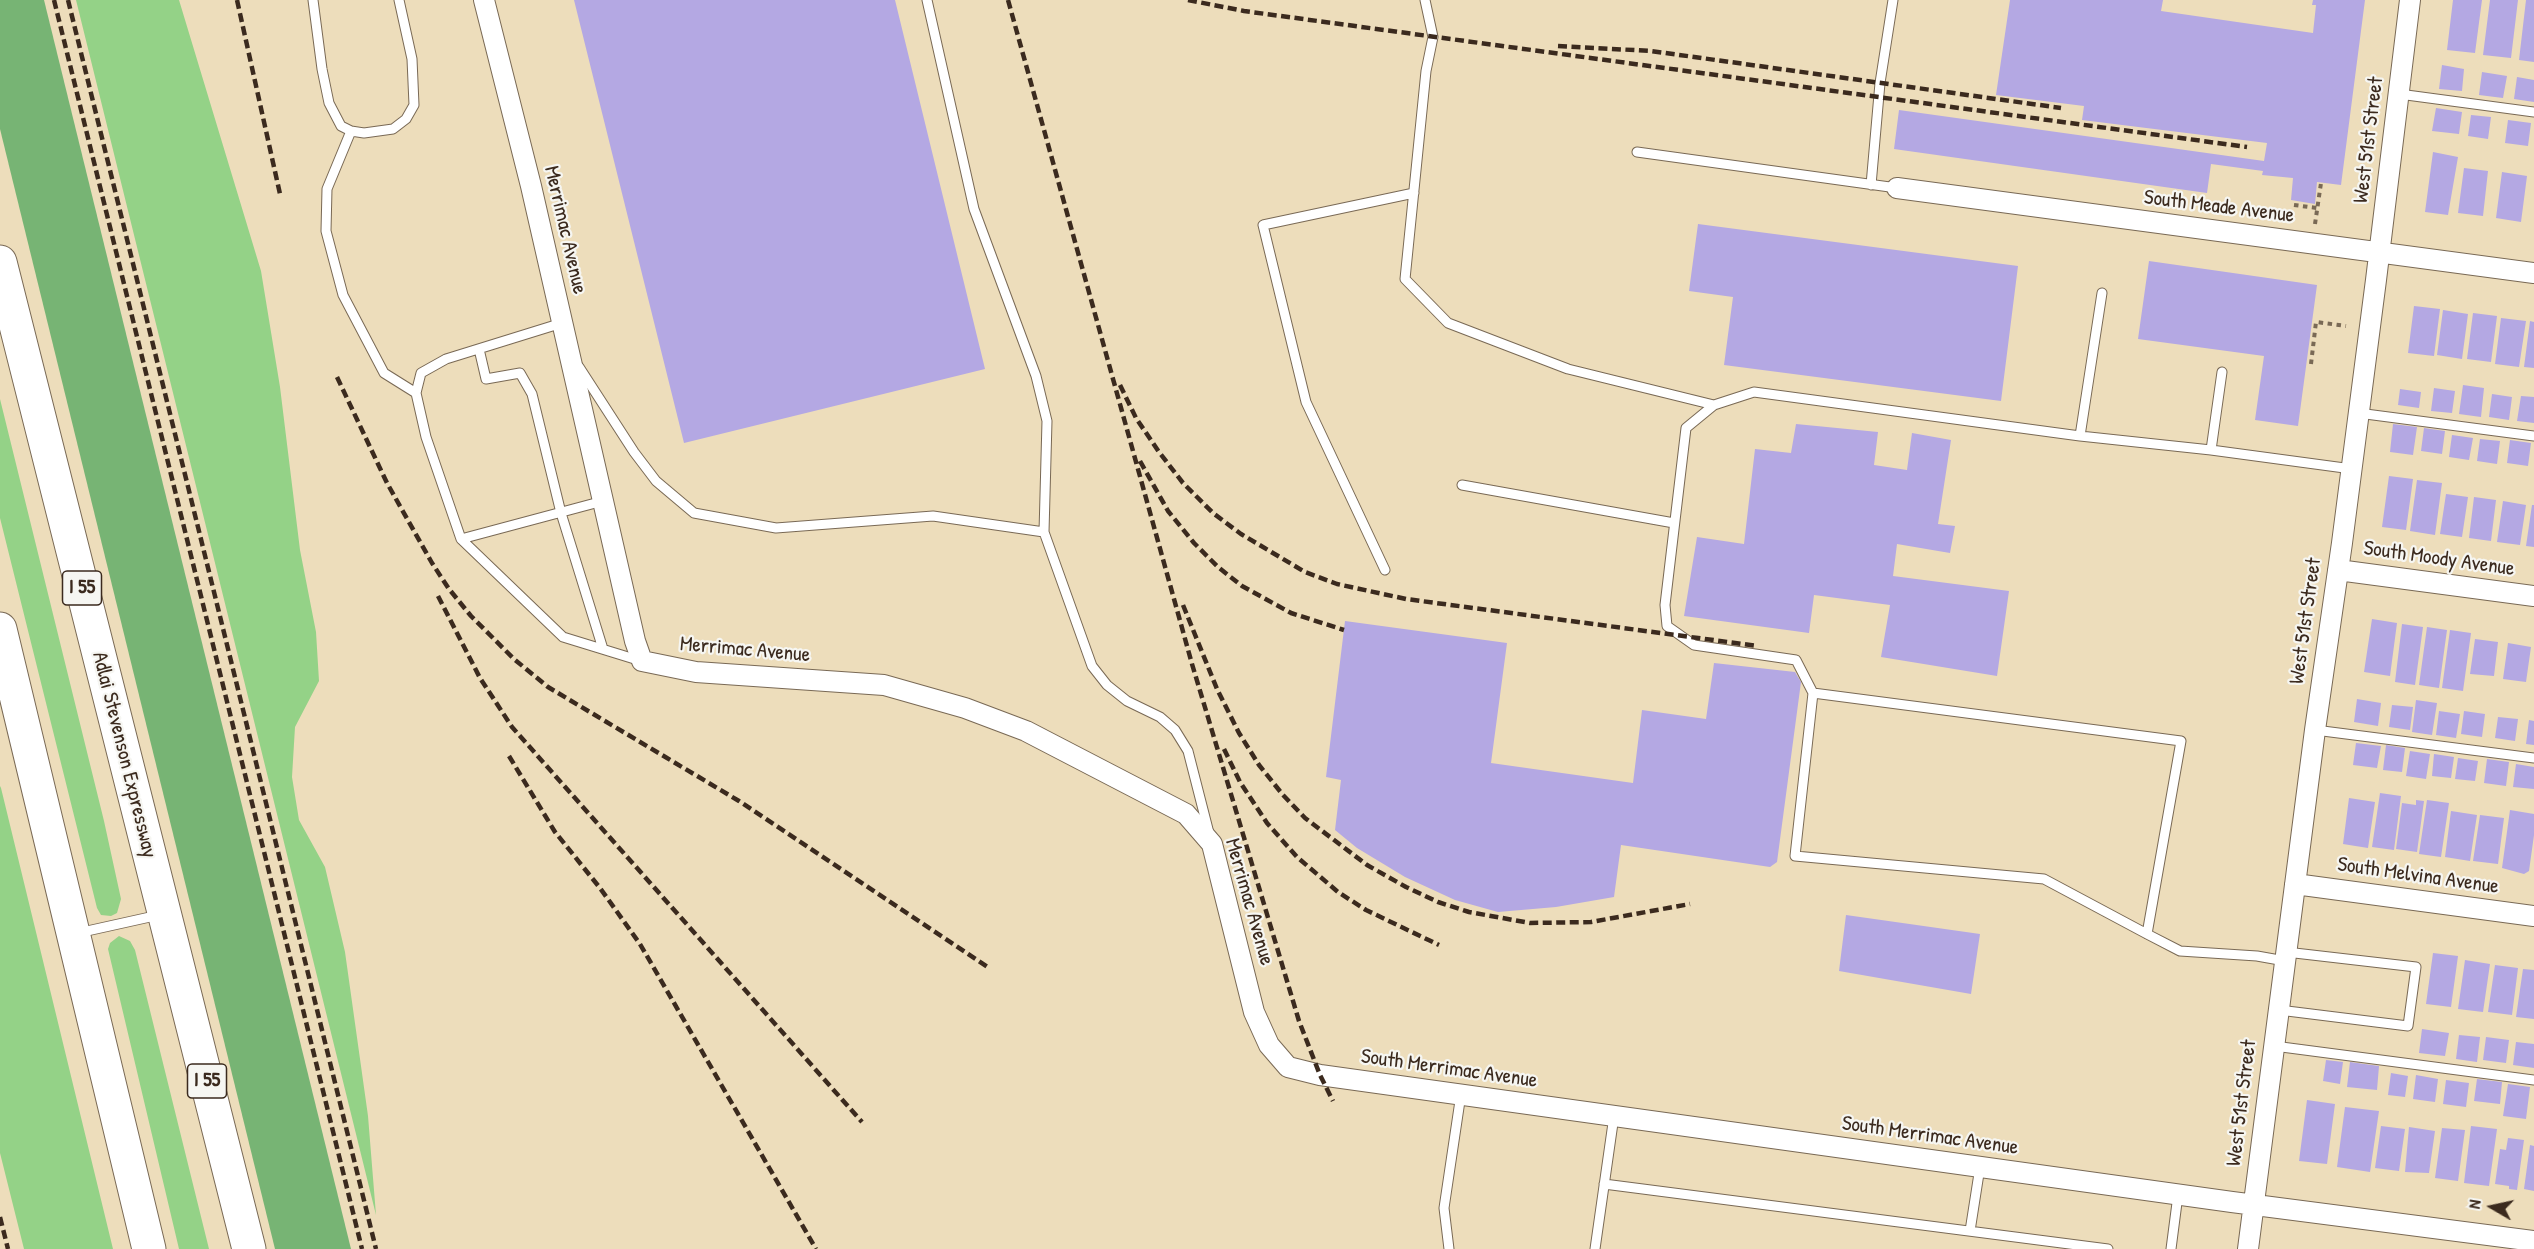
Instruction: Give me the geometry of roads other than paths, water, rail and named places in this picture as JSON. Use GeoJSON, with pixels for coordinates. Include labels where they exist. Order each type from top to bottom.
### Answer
{"type":"FeatureCollection","features":[{"type":"Feature","properties":{"kind":"highway","name":"Adlai Stevenson Expressway"},"geometry":{"type":"LineString","coordinates":[[0,262],[249,1249]]}},
{"type":"Feature","properties":{"kind":"highway"},"geometry":{"type":"LineString","coordinates":[[0,629],[149,1249]]}},
{"type":"Feature","properties":{"kind":"street","name":"Merrimac Avenue"},"geometry":{"type":"LineString","coordinates":[[484,0],[531,186],[635,640],[642,661],[696,672],[884,685],[965,708],[1026,731],[1186,814],[1212,844],[1254,1012],[1269,1046],[1288,1067],[1320,1075]]}},
{"type":"Feature","properties":{"kind":"street","name":"West 51st Street"},"geometry":{"type":"LineString","coordinates":[[2248,1249],[2315,730],[2352,469],[2410,0]]}},
{"type":"Feature","properties":{"kind":"street","name":"South Meade Avenue"},"geometry":{"type":"LineString","coordinates":[[1897,188],[2534,273]]}},
{"type":"Feature","properties":{"kind":"street","name":"South Moody Avenue"},"geometry":{"type":"LineString","coordinates":[[2338,570],[2534,596]]}},
{"type":"Feature","properties":{"kind":"street","name":"South Melvina Avenue"},"geometry":{"type":"LineString","coordinates":[[2295,884],[2534,916]]}},
{"type":"Feature","properties":{"kind":"street","name":"South Merrimac Avenue"},"geometry":{"type":"LineString","coordinates":[[1320,1075],[2178,1195],[2534,1241]]}},
{"type":"Feature","properties":{"kind":"lane"},"geometry":{"type":"LineString","coordinates":[[313,0],[329,103],[340,126],[364,133],[393,129],[406,119],[414,105],[412,59],[399,0]]}},
{"type":"Feature","properties":{"kind":"lane"},"geometry":{"type":"LineString","coordinates":[[927,0],[974,209],[1036,376],[1047,421],[1044,532],[1092,666],[1107,685],[1127,701],[1168,723],[1188,752],[1212,844]]}},
{"type":"Feature","properties":{"kind":"lane"},"geometry":{"type":"LineString","coordinates":[[1425,0],[1433,36],[1426,71],[1405,279],[1448,323],[1568,369],[1714,405]]}},
{"type":"Feature","properties":{"kind":"lane"},"geometry":{"type":"LineString","coordinates":[[1871,185],[1880,83],[1893,0]]}},
{"type":"Feature","properties":{"kind":"lane"},"geometry":{"type":"LineString","coordinates":[[2399,94],[2534,112]]}},
{"type":"Feature","properties":{"kind":"lane"},"geometry":{"type":"LineString","coordinates":[[351,131],[327,189],[326,231],[343,295],[384,373],[416,393]]}},
{"type":"Feature","properties":{"kind":"lane"},"geometry":{"type":"LineString","coordinates":[[1637,152],[1897,188]]}},
{"type":"Feature","properties":{"kind":"lane"},"geometry":{"type":"LineString","coordinates":[[1384,570],[1306,402],[1263,225],[1414,193]]}},
{"type":"Feature","properties":{"kind":"lane"},"geometry":{"type":"LineString","coordinates":[[2080,436],[2102,293]]}},
{"type":"Feature","properties":{"kind":"lane"},"geometry":{"type":"LineString","coordinates":[[562,323],[446,359],[421,373],[416,393],[426,437],[461,539],[563,637],[642,661]]}},
{"type":"Feature","properties":{"kind":"lane"},"geometry":{"type":"LineString","coordinates":[[479,349],[486,379],[520,373],[532,394],[561,513],[603,649]]}},
{"type":"Feature","properties":{"kind":"lane"},"geometry":{"type":"LineString","coordinates":[[569,353],[650,474],[694,513],[776,528],[933,516],[1044,532]]}},
{"type":"Feature","properties":{"kind":"lane"},"geometry":{"type":"LineString","coordinates":[[2211,450],[2222,372]]}},
{"type":"Feature","properties":{"kind":"lane"},"geometry":{"type":"LineString","coordinates":[[2279,1010],[2408,1026],[2416,967],[2286,956],[2180,951],[2044,879],[1795,856],[1813,693],[1796,660],[1694,645],[1667,626],[1665,605],[1686,428],[1714,405],[1754,392],[2080,436],[2211,450],[2352,469]]}},
{"type":"Feature","properties":{"kind":"lane"},"geometry":{"type":"LineString","coordinates":[[2358,413],[2534,436]]}},
{"type":"Feature","properties":{"kind":"lane"},"geometry":{"type":"LineString","coordinates":[[1462,485],[1674,523]]}},
{"type":"Feature","properties":{"kind":"lane"},"geometry":{"type":"LineString","coordinates":[[461,539],[603,501]]}},
{"type":"Feature","properties":{"kind":"lane"},"geometry":{"type":"LineString","coordinates":[[1813,693],[2181,741],[2147,934]]}},
{"type":"Feature","properties":{"kind":"lane"},"geometry":{"type":"LineString","coordinates":[[2315,730],[2534,758]]}},
{"type":"Feature","properties":{"kind":"lane"},"geometry":{"type":"LineString","coordinates":[[73,934],[164,914]]}},
{"type":"Feature","properties":{"kind":"lane"},"geometry":{"type":"LineString","coordinates":[[2274,1046],[2534,1080]]}},
{"type":"Feature","properties":{"kind":"lane"},"geometry":{"type":"LineString","coordinates":[[1449,1249],[1444,1208],[1461,1095]]}},
{"type":"Feature","properties":{"kind":"lane"},"geometry":{"type":"LineString","coordinates":[[1595,1249],[1614,1116]]}},
{"type":"Feature","properties":{"kind":"lane"},"geometry":{"type":"LineString","coordinates":[[1970,1231],[1980,1167]]}},
{"type":"Feature","properties":{"kind":"lane"},"geometry":{"type":"LineString","coordinates":[[1605,1184],[2108,1249]]}},
{"type":"Feature","properties":{"kind":"lane"},"geometry":{"type":"LineString","coordinates":[[2171,1249],[2178,1195]]}},
{"type":"Feature","properties":{"kind":"railway"},"geometry":{"type":"LineString","coordinates":[[54,0],[362,1249]]}},
{"type":"Feature","properties":{"kind":"railway"},"geometry":{"type":"LineString","coordinates":[[68,0],[376,1249]]}},
{"type":"Feature","properties":{"kind":"railway"},"geometry":{"type":"LineString","coordinates":[[237,0],[280,194]]}},
{"type":"Feature","properties":{"kind":"railway"},"geometry":{"type":"LineString","coordinates":[[1008,0],[1192,664],[1299,1021],[1333,1101]]}},
{"type":"Feature","properties":{"kind":"railway"},"geometry":{"type":"LineString","coordinates":[[1188,0],[1244,11],[2247,147]]}},
{"type":"Feature","properties":{"kind":"railway"},"geometry":{"type":"LineString","coordinates":[[1558,46],[1651,51],[2061,108]]}},
{"type":"Feature","properties":{"kind":"railway"},"geometry":{"type":"LineString","coordinates":[[337,377],[387,483],[432,563],[471,616],[514,659],[548,687],[739,801],[989,968]]}},
{"type":"Feature","properties":{"kind":"railway"},"geometry":{"type":"LineString","coordinates":[[1120,385],[1136,418],[1183,483],[1213,513],[1241,534],[1305,572],[1337,584],[1406,599],[1758,646]]}},
{"type":"Feature","properties":{"kind":"railway"},"geometry":{"type":"LineString","coordinates":[[1140,461],[1168,511],[1194,543],[1218,567],[1242,586],[1291,613],[1344,630]]}},
{"type":"Feature","properties":{"kind":"railway"},"geometry":{"type":"LineString","coordinates":[[438,596],[480,678],[512,727],[862,1122]]}},
{"type":"Feature","properties":{"kind":"railway"},"geometry":{"type":"LineString","coordinates":[[1183,605],[1217,689],[1239,733],[1259,765],[1305,818],[1367,865],[1438,902],[1469,912],[1530,923],[1591,922],[1690,904]]}},
{"type":"Feature","properties":{"kind":"railway"},"geometry":{"type":"LineString","coordinates":[[1224,749],[1240,782],[1267,823],[1297,857],[1338,892],[1366,910],[1439,945]]}},
{"type":"Feature","properties":{"kind":"railway"},"geometry":{"type":"LineString","coordinates":[[509,756],[555,832],[600,888],[640,944],[816,1249]]}},
{"type":"Feature","properties":{"kind":"railway"},"geometry":{"type":"LineString","coordinates":[[0,1217],[8,1249]]}}]}
